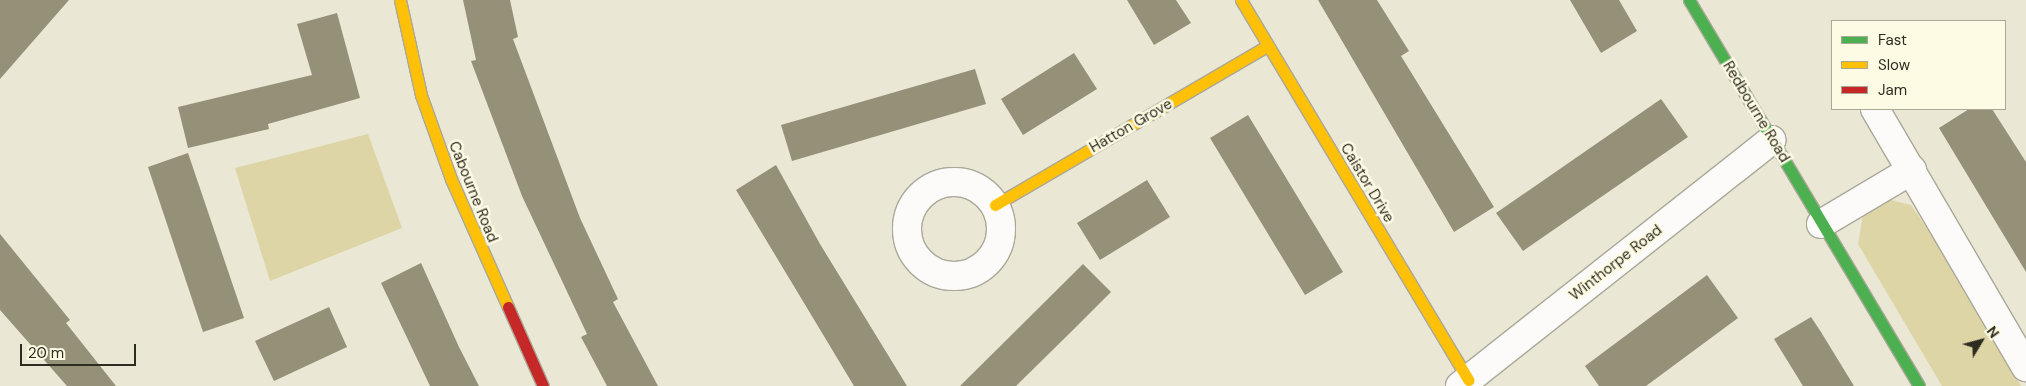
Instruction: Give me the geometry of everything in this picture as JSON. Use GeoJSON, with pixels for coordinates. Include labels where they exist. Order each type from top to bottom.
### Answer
{"type":"FeatureCollection","features":[{"type":"Feature","properties":{"kind":"street","name":"Cabourne Road"},"geometry":{"type":"LineString","coordinates":[[400,0],[421,95],[451,179],[543,386]]}},
{"type":"Feature","properties":{"kind":"street","name":"Caistor Drive"},"geometry":{"type":"LineString","coordinates":[[1241,0],[1464,383]]}},
{"type":"Feature","properties":{"kind":"street","name":"Redbourne Road"},"geometry":{"type":"LineString","coordinates":[[1689,0],[1821,224],[1920,386]]}},
{"type":"Feature","properties":{"kind":"street","name":"Hatton Grove"},"geometry":{"type":"LineString","coordinates":[[995,205],[1267,46]]}},
{"type":"Feature","properties":{"kind":"street"},"geometry":{"type":"LineString","coordinates":[[1876,110],[2026,367]]}},
{"type":"Feature","properties":{"kind":"street","name":"Winthorpe Road"},"geometry":{"type":"LineString","coordinates":[[1464,383],[1772,140]]}},
{"type":"Feature","properties":{"kind":"street"},"geometry":{"type":"LineString","coordinates":[[1821,224],[1912,170]]}},
{"type":"Feature","properties":{"kind":"shaded area"},"geometry":{"type":"Polygon","coordinates":[[[368,134],[402,228],[270,281],[235,168],[368,134]]]}},
{"type":"Feature","properties":{"kind":"shaded area"},"geometry":{"type":"Polygon","coordinates":[[[1887,199],[1911,205],[1927,228],[2021,386],[1942,386],[1858,244],[1863,215],[1869,206],[1887,199]]]}},
{"type":"Feature","properties":{"kind":"building"},"geometry":{"type":"Polygon","coordinates":[[[0,0],[69,0],[0,79],[0,0]]]}},
{"type":"Feature","properties":{"kind":"building"},"geometry":{"type":"Polygon","coordinates":[[[463,0],[510,0],[518,37],[513,39],[580,218],[618,299],[613,302],[658,386],[607,386],[581,337],[587,334],[522,196],[471,61],[476,60],[463,0]]]}},
{"type":"Feature","properties":{"kind":"building"},"geometry":{"type":"Polygon","coordinates":[[[1127,0],[1176,0],[1191,23],[1154,45],[1127,0]]]}},
{"type":"Feature","properties":{"kind":"building"},"geometry":{"type":"Polygon","coordinates":[[[1318,0],[1377,0],[1409,51],[1401,56],[1494,207],[1454,232],[1318,0]]]}},
{"type":"Feature","properties":{"kind":"building"},"geometry":{"type":"Polygon","coordinates":[[[1570,0],[1619,0],[1637,31],[1601,53],[1570,0]]]}},
{"type":"Feature","properties":{"kind":"building"},"geometry":{"type":"Polygon","coordinates":[[[337,13],[360,98],[268,124],[269,129],[188,148],[178,107],[312,75],[297,24],[337,13]]]}},
{"type":"Feature","properties":{"kind":"building"},"geometry":{"type":"Polygon","coordinates":[[[1074,53],[1097,89],[1023,135],[1001,99],[1074,53]]]}},
{"type":"Feature","properties":{"kind":"building"},"geometry":{"type":"Polygon","coordinates":[[[975,69],[986,104],[792,161],[781,125],[975,69]]]}},
{"type":"Feature","properties":{"kind":"building"},"geometry":{"type":"Polygon","coordinates":[[[1661,99],[1688,137],[1523,251],[1496,213],[1661,99]]]}},
{"type":"Feature","properties":{"kind":"building"},"geometry":{"type":"Polygon","coordinates":[[[1967,110],[1993,110],[2026,162],[2026,272],[1939,128],[1967,110]]]}},
{"type":"Feature","properties":{"kind":"building"},"geometry":{"type":"Polygon","coordinates":[[[1248,115],[1343,272],[1305,295],[1210,138],[1248,115]]]}},
{"type":"Feature","properties":{"kind":"building"},"geometry":{"type":"Polygon","coordinates":[[[188,153],[244,318],[203,332],[148,167],[188,153]]]}},
{"type":"Feature","properties":{"kind":"building"},"geometry":{"type":"Polygon","coordinates":[[[776,165],[820,244],[907,386],[854,386],[736,190],[776,165]]]}},
{"type":"Feature","properties":{"kind":"building"},"geometry":{"type":"Polygon","coordinates":[[[1147,180],[1170,217],[1100,260],[1077,223],[1147,180]]]}},
{"type":"Feature","properties":{"kind":"building"},"geometry":{"type":"Polygon","coordinates":[[[0,234],[70,320],[66,323],[116,386],[67,386],[0,310],[0,234]]]}},
{"type":"Feature","properties":{"kind":"building"},"geometry":{"type":"Polygon","coordinates":[[[421,263],[479,386],[430,386],[381,283],[421,263]]]}},
{"type":"Feature","properties":{"kind":"building"},"geometry":{"type":"Polygon","coordinates":[[[1083,264],[1111,292],[1075,328],[1016,386],[960,386],[1083,264]]]}},
{"type":"Feature","properties":{"kind":"building"},"geometry":{"type":"Polygon","coordinates":[[[1707,275],[1738,318],[1646,386],[1599,386],[1585,366],[1707,275]]]}},
{"type":"Feature","properties":{"kind":"building"},"geometry":{"type":"Polygon","coordinates":[[[329,307],[347,347],[274,381],[255,341],[329,307]]]}},
{"type":"Feature","properties":{"kind":"building"},"geometry":{"type":"Polygon","coordinates":[[[1811,317],[1854,386],[1803,386],[1774,339],[1811,317]]]}},
{"type":"Feature","properties":{"kind":"traffic: fast"},"geometry":{"type":"LineString","coordinates":[[1689,0],[1919,386]]}},
{"type":"Feature","properties":{"kind":"traffic: slow"},"geometry":{"type":"LineString","coordinates":[[400,0],[421,95],[451,179],[508,307]]}},
{"type":"Feature","properties":{"kind":"traffic: slow"},"geometry":{"type":"LineString","coordinates":[[1241,0],[1468,380]]}},
{"type":"Feature","properties":{"kind":"traffic: slow"},"geometry":{"type":"LineString","coordinates":[[995,205],[1267,46]]}},
{"type":"Feature","properties":{"kind":"traffic: jam"},"geometry":{"type":"LineString","coordinates":[[508,307],[543,386]]}}]}
